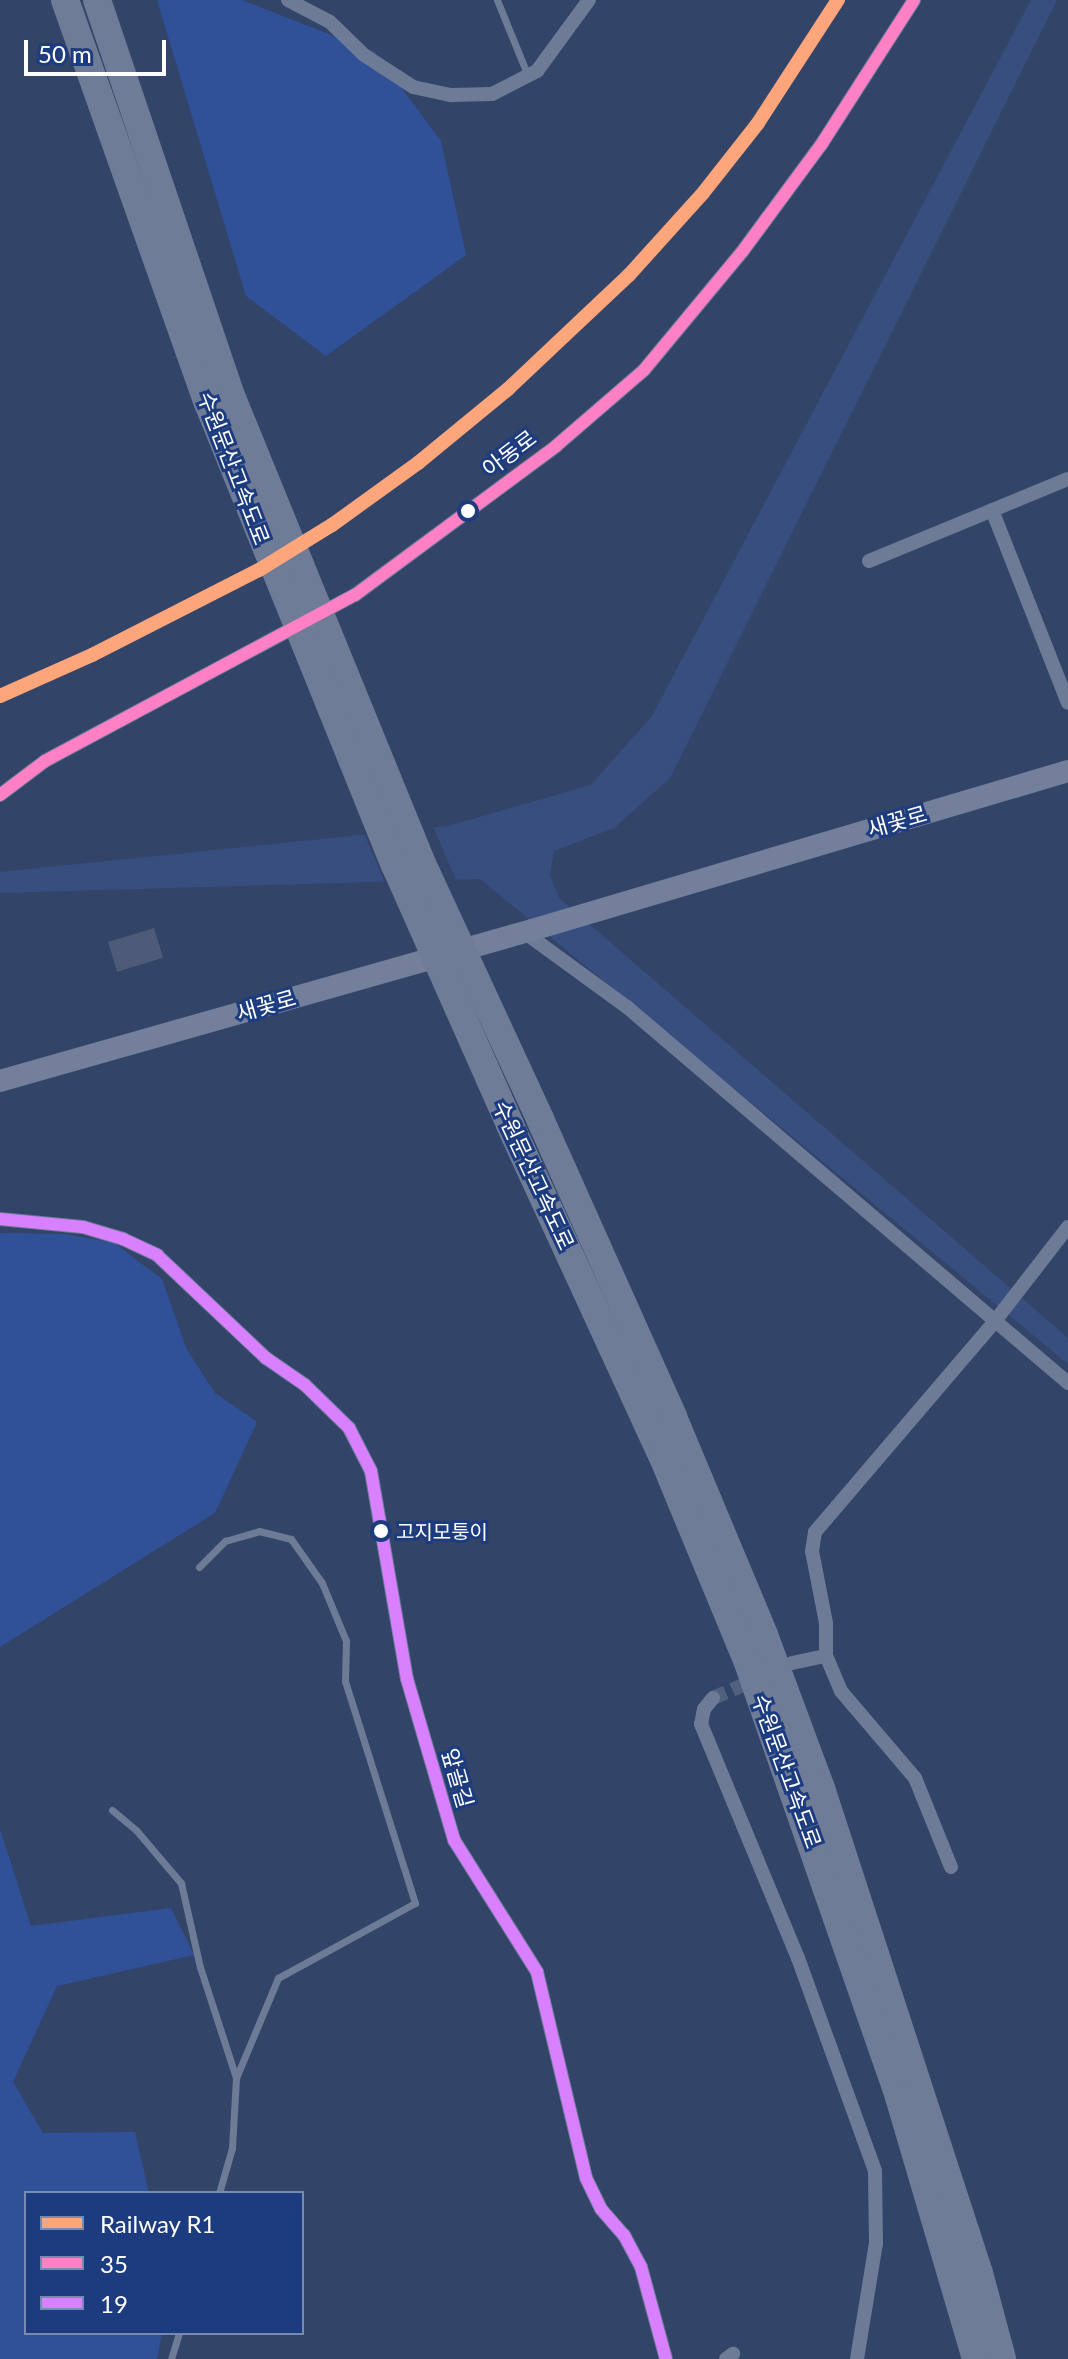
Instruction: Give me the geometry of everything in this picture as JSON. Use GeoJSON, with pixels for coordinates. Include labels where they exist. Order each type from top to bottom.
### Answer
{"type":"FeatureCollection","features":[{"type":"Feature","properties":{"kind":"highway","name":"수원문산고속도로"},"geometry":{"type":"LineString","coordinates":[[65,0],[220,401],[353,765],[510,1125],[662,1455],[747,1660],[899,2097],[976,2359]]}},
{"type":"Feature","properties":{"kind":"highway","name":"수원문산고속도로"},"geometry":{"type":"LineString","coordinates":[[97,0],[220,401],[420,859],[673,1417],[764,1635],[821,1788],[955,2198],[1002,2359]]}},
{"type":"Feature","properties":{"kind":"street"},"geometry":{"type":"LineString","coordinates":[[288,0],[330,22],[364,55],[413,87],[452,95],[492,94],[537,71],[589,0]]}},
{"type":"Feature","properties":{"kind":"street","name":"아동로"},"geometry":{"type":"LineString","coordinates":[[0,795],[45,761],[355,595],[556,446],[644,370],[742,252],[821,145],[914,0]]}},
{"type":"Feature","properties":{"kind":"street"},"geometry":{"type":"LineString","coordinates":[[869,561],[1068,479]]}},
{"type":"Feature","properties":{"kind":"street"},"geometry":{"type":"LineString","coordinates":[[992,510],[1068,703]]}},
{"type":"Feature","properties":{"kind":"street","name":"새꽃로"},"geometry":{"type":"LineString","coordinates":[[0,1081],[528,931],[1068,771]]}},
{"type":"Feature","properties":{"kind":"street"},"geometry":{"type":"LineString","coordinates":[[528,931],[627,1007],[997,1318],[1068,1383]]}},
{"type":"Feature","properties":{"kind":"street","name":"앞골길"},"geometry":{"type":"LineString","coordinates":[[0,1219],[83,1227],[123,1239],[157,1255],[266,1358],[305,1385],[349,1428],[371,1471],[407,1679],[454,1840],[537,1972],[586,2178],[601,2209],[624,2235],[641,2267],[666,2359]]}},
{"type":"Feature","properties":{"kind":"street"},"geometry":{"type":"LineString","coordinates":[[951,1867],[915,1778],[841,1691],[826,1656],[826,1623],[812,1551],[815,1532],[997,1318],[1068,1227]]}},
{"type":"Feature","properties":{"kind":"street"},"geometry":{"type":"LineString","coordinates":[[792,1663],[826,1656]]}},
{"type":"Feature","properties":{"kind":"street"},"geometry":{"type":"LineString","coordinates":[[713,1698],[704,1709],[701,1724],[798,1958],[875,2171],[876,2243],[857,2359]]}},
{"type":"Feature","properties":{"kind":"lane"},"geometry":{"type":"LineString","coordinates":[[497,0],[528,76]]}},
{"type":"Feature","properties":{"kind":"lane"},"geometry":{"type":"LineString","coordinates":[[199,1567],[225,1541],[259,1531],[291,1539],[322,1583],[346,1641],[345,1681],[415,1903],[278,1978],[236,2078],[232,2148],[220,2191]]}},
{"type":"Feature","properties":{"kind":"lane"},"geometry":{"type":"LineString","coordinates":[[112,1810],[136,1830],[181,1883],[200,1967],[236,2078]]}},
{"type":"Feature","properties":{"kind":"lane"},"geometry":{"type":"LineString","coordinates":[[171,2359],[178,2335]]}},
{"type":"Feature","properties":{"kind":"shaded area"},"geometry":{"type":"Polygon","coordinates":[[[157,0],[242,0],[375,52],[441,141],[466,255],[326,356],[246,296],[157,0]]]}},
{"type":"Feature","properties":{"kind":"shaded area"},"geometry":{"type":"Polygon","coordinates":[[[1031,0],[1057,0],[670,778],[614,828],[554,851],[550,875],[559,898],[1068,1338],[1068,1364],[480,879],[0,893],[0,872],[448,826],[591,785],[652,716],[1031,0]]]}},
{"type":"Feature","properties":{"kind":"shaded area"},"geometry":{"type":"Polygon","coordinates":[[[0,1233],[64,1234],[114,1243],[162,1279],[187,1350],[215,1393],[257,1422],[215,1513],[0,1647],[0,1233]]]}},
{"type":"Feature","properties":{"kind":"shaded area"},"geometry":{"type":"Polygon","coordinates":[[[0,1829],[31,1926],[171,1908],[194,1955],[57,1986],[13,2082],[43,2133],[135,2132],[149,2191],[24,2191],[24,2335],[162,2335],[157,2359],[0,2359],[0,1829]]]}},
{"type":"Feature","properties":{"kind":"pier"},"geometry":{"type":"Polygon","coordinates":[[[432,824],[458,885],[387,887],[363,831],[432,824]]]}},
{"type":"Feature","properties":{"kind":"building"},"geometry":{"type":"Polygon","coordinates":[[[154,928],[163,958],[117,972],[108,942],[154,928]]]}},
{"type":"Feature","properties":{"kind":"tunnel"},"geometry":{"type":"LineString","coordinates":[[713,1698],[757,1679]]}},
{"type":"Feature","properties":{"kind":"rail line","name":"R1"},"geometry":{"type":"LineString","coordinates":[[0,696],[92,655],[259,570],[332,525],[418,463],[508,389],[629,275],[703,193],[758,123],[838,0]]}},
{"type":"Feature","properties":{"kind":"transit line","name":"35"},"geometry":{"type":"LineString","coordinates":[[0,795],[45,761],[355,595],[556,446],[644,370],[742,252],[821,145],[914,0]]}},
{"type":"Feature","properties":{"kind":"transit line","name":"19"},"geometry":{"type":"LineString","coordinates":[[0,1219],[83,1227],[123,1239],[157,1255],[266,1358],[305,1385],[349,1428],[371,1471],[407,1679],[454,1840],[537,1972],[586,2178],[601,2209],[624,2235],[641,2267],[666,2359]]}},
{"type":"Feature","properties":{"kind":"place","name":"고지모퉁이"},"geometry":{"type":"Point","coordinates":[381,1531]}}]}
